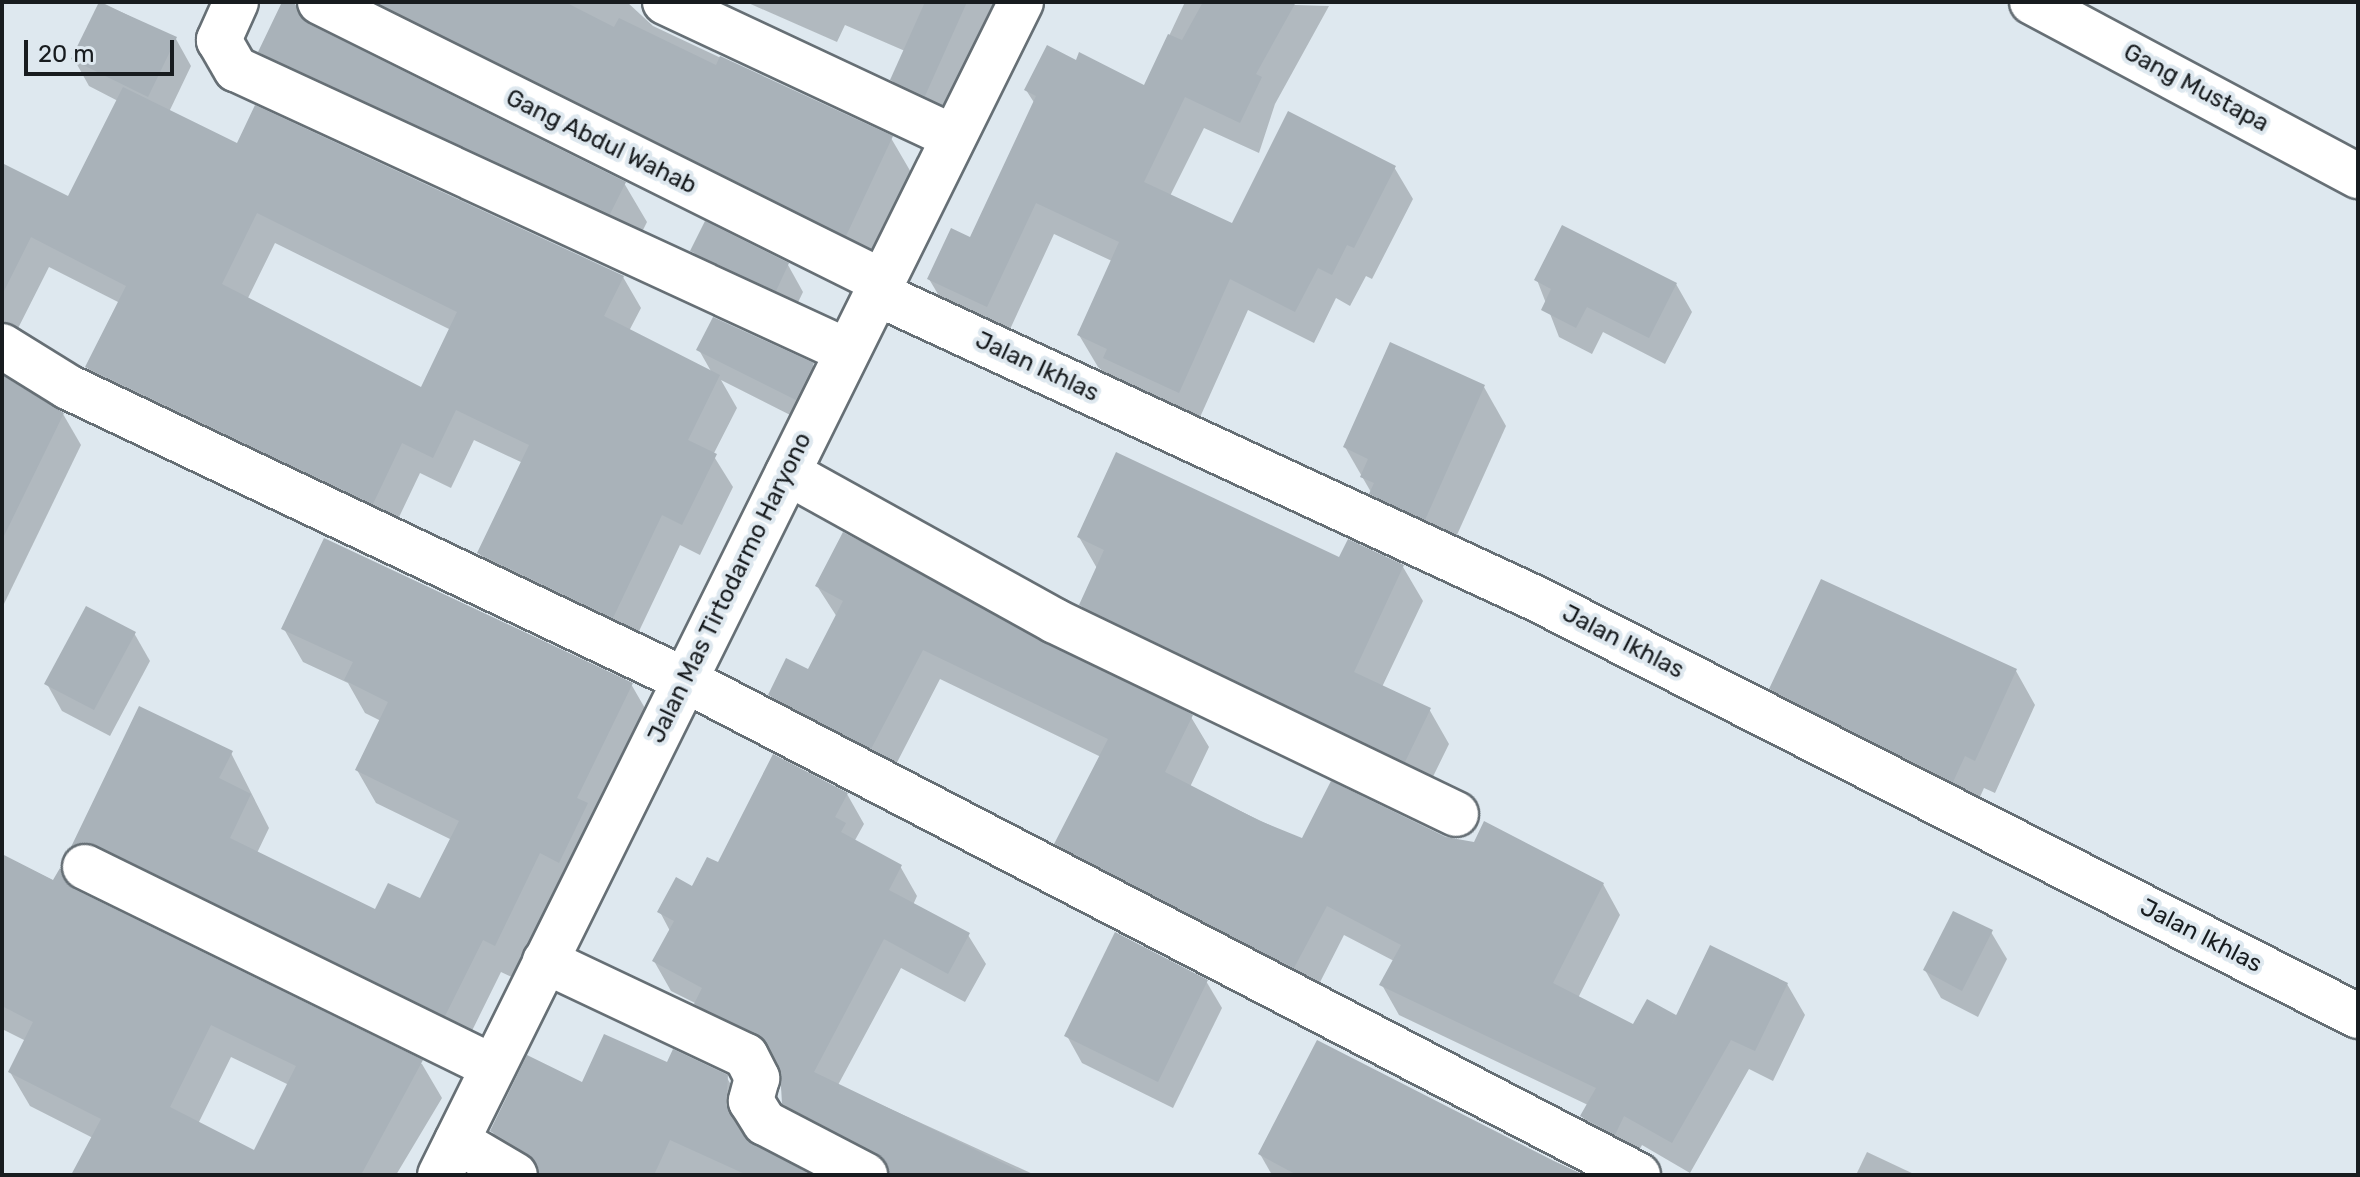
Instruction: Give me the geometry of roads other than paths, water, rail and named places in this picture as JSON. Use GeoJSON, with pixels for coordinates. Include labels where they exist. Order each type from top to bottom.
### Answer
{"type":"FeatureCollection","features":[{"type":"Feature","properties":{"kind":"street"},"geometry":{"type":"LineString","coordinates":[[236,2],[219,40],[236,69],[847,351]]}},
{"type":"Feature","properties":{"kind":"street","name":"Gang Abdul Wahab"},"geometry":{"type":"LineString","coordinates":[[320,2],[880,287]]}},
{"type":"Feature","properties":{"kind":"street"},"geometry":{"type":"LineString","coordinates":[[665,2],[953,137]]}},
{"type":"Feature","properties":{"kind":"street","name":"Jalan Mas Tirtodarmo Haryono"},"geometry":{"type":"LineString","coordinates":[[448,1158],[1021,2]]}},
{"type":"Feature","properties":{"kind":"street","name":"Gang Mustapa"},"geometry":{"type":"LineString","coordinates":[[2032,2],[2358,176]]}},
{"type":"Feature","properties":{"kind":"street","name":"Jalan Ikhlas"},"geometry":{"type":"LineString","coordinates":[[880,287],[1535,598],[2358,1016]]}},
{"type":"Feature","properties":{"kind":"street"},"geometry":{"type":"LineString","coordinates":[[2,346],[68,387],[685,680],[1638,1175]]}},
{"type":"Feature","properties":{"kind":"street"},"geometry":{"type":"LineString","coordinates":[[788,473],[1055,621],[1456,814]]}},
{"type":"Feature","properties":{"kind":"street"},"geometry":{"type":"LineString","coordinates":[[85,867],[493,1067]]}},
{"type":"Feature","properties":{"kind":"street"},"geometry":{"type":"LineString","coordinates":[[545,961],[746,1056],[757,1078],[751,1101],[765,1123],[865,1175]]}},
{"type":"Feature","properties":{"kind":"street"},"geometry":{"type":"LineString","coordinates":[[448,1158],[515,1175]]}}]}
